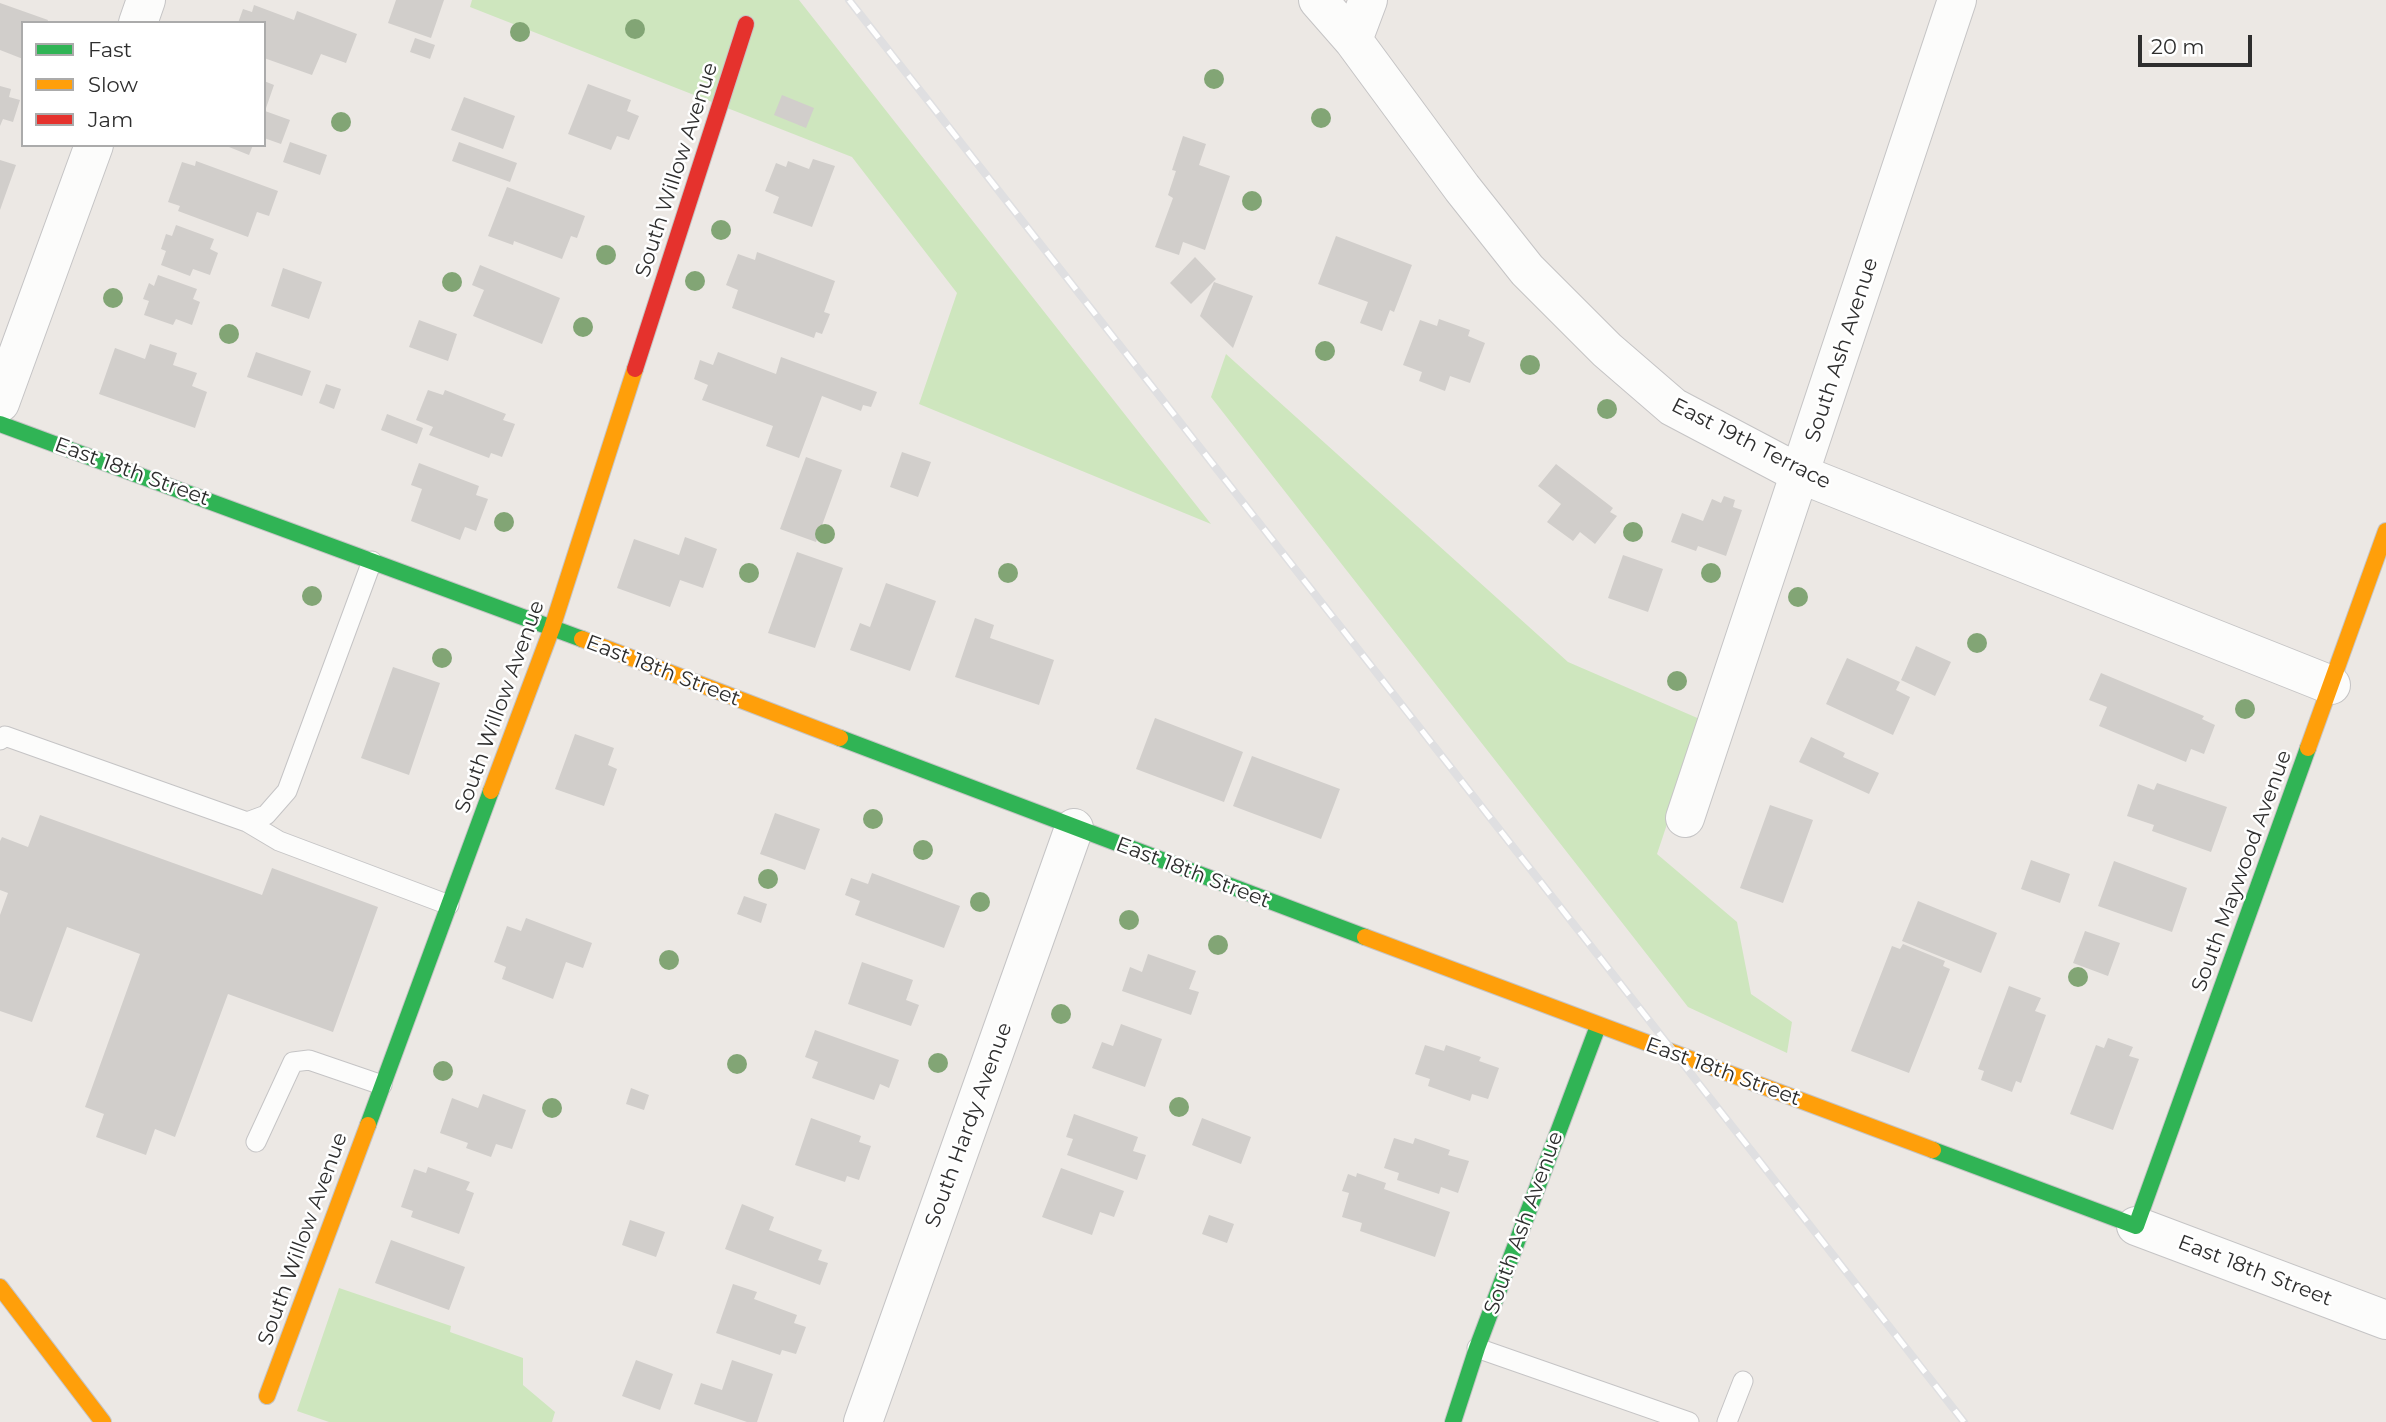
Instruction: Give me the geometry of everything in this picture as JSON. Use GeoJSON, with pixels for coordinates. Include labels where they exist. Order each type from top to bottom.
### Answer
{"type":"FeatureCollection","features":[{"type":"Feature","properties":{"kind":"street"},"geometry":{"type":"LineString","coordinates":[[139,21],[146,0]]}},
{"type":"Feature","properties":{"kind":"street","name":"East 19th Terrace"},"geometry":{"type":"LineString","coordinates":[[1318,0],[1353,40],[1462,188],[1527,270],[1607,350],[1673,407],[1801,474],[2331,685]]}},
{"type":"Feature","properties":{"kind":"street"},"geometry":{"type":"LineString","coordinates":[[1353,40],[1368,0]]}},
{"type":"Feature","properties":{"kind":"street","name":"South Ash Avenue"},"geometry":{"type":"LineString","coordinates":[[1685,818],[1957,0]]}},
{"type":"Feature","properties":{"kind":"street","name":"South Willow Avenue"},"geometry":{"type":"LineString","coordinates":[[267,1396],[552,628],[746,24]]}},
{"type":"Feature","properties":{"kind":"street"},"geometry":{"type":"LineString","coordinates":[[0,403],[93,147]]}},
{"type":"Feature","properties":{"kind":"street","name":"East 18th Street"},"geometry":{"type":"LineString","coordinates":[[0,424],[552,628],[1598,1026],[2386,1320]]}},
{"type":"Feature","properties":{"kind":"street","name":"South Maywood Avenue"},"geometry":{"type":"LineString","coordinates":[[2136,1226],[2386,531]]}},
{"type":"Feature","properties":{"kind":"street","name":"South Hardy Avenue"},"geometry":{"type":"LineString","coordinates":[[863,1422],[1074,828]]}},
{"type":"Feature","properties":{"kind":"street","name":"South Ash Avenue"},"geometry":{"type":"LineString","coordinates":[[1453,1422],[1477,1348],[1598,1026]]}},
{"type":"Feature","properties":{"kind":"street"},"geometry":{"type":"LineString","coordinates":[[0,1287],[103,1422]]}},
{"type":"Feature","properties":{"kind":"lane"},"geometry":{"type":"LineString","coordinates":[[247,822],[266,815],[287,791],[372,561]]}},
{"type":"Feature","properties":{"kind":"lane"},"geometry":{"type":"LineString","coordinates":[[0,740],[5,736],[247,822],[279,841],[449,905]]}},
{"type":"Feature","properties":{"kind":"lane"},"geometry":{"type":"LineString","coordinates":[[256,1142],[293,1062],[309,1060],[382,1086]]}},
{"type":"Feature","properties":{"kind":"lane"},"geometry":{"type":"LineString","coordinates":[[1477,1348],[1689,1422]]}},
{"type":"Feature","properties":{"kind":"lane"},"geometry":{"type":"LineString","coordinates":[[1727,1422],[1743,1381]]}},
{"type":"Feature","properties":{"kind":"green space"},"geometry":{"type":"Polygon","coordinates":[[[472,0],[799,0],[1211,524],[919,404],[957,293],[852,157],[470,7],[472,0]]]}},
{"type":"Feature","properties":{"kind":"green space"},"geometry":{"type":"Polygon","coordinates":[[[1226,354],[1568,662],[1702,720],[1657,854],[1737,922],[1751,994],[1792,1022],[1787,1053],[1688,1007],[1211,397],[1226,354]]]}},
{"type":"Feature","properties":{"kind":"green space"},"geometry":{"type":"Polygon","coordinates":[[[339,1288],[451,1326],[450,1332],[523,1358],[523,1385],[555,1412],[552,1422],[329,1422],[297,1411],[339,1288]]]}},
{"type":"Feature","properties":{"kind":"building"},"geometry":{"type":"Polygon","coordinates":[[[396,0],[444,0],[431,38],[388,23],[396,0]]]}},
{"type":"Feature","properties":{"kind":"building"},"geometry":{"type":"Polygon","coordinates":[[[0,3],[48,20],[21,21],[21,58],[0,50],[0,3]]]}},
{"type":"Feature","properties":{"kind":"building"},"geometry":{"type":"Polygon","coordinates":[[[254,5],[294,20],[297,11],[357,34],[346,63],[321,54],[312,75],[266,59],[266,21],[239,21],[243,9],[252,12],[254,5]]]}},
{"type":"Feature","properties":{"kind":"building"},"geometry":{"type":"Polygon","coordinates":[[[415,38],[435,45],[430,59],[410,52],[415,38]]]}},
{"type":"Feature","properties":{"kind":"building"},"geometry":{"type":"Polygon","coordinates":[[[266,82],[274,85],[266,108],[266,82]]]}},
{"type":"Feature","properties":{"kind":"building"},"geometry":{"type":"Polygon","coordinates":[[[588,84],[631,100],[627,111],[639,116],[629,140],[617,136],[611,150],[568,134],[588,84]]]}},
{"type":"Feature","properties":{"kind":"building"},"geometry":{"type":"Polygon","coordinates":[[[0,86],[11,89],[9,97],[20,100],[13,122],[3,119],[0,126],[0,86]]]}},
{"type":"Feature","properties":{"kind":"building"},"geometry":{"type":"Polygon","coordinates":[[[782,95],[814,108],[806,128],[774,115],[782,95]]]}},
{"type":"Feature","properties":{"kind":"building"},"geometry":{"type":"Polygon","coordinates":[[[464,97],[515,116],[503,149],[451,130],[464,97]]]}},
{"type":"Feature","properties":{"kind":"building"},"geometry":{"type":"Polygon","coordinates":[[[266,111],[290,120],[281,144],[266,139],[266,111]]]}},
{"type":"Feature","properties":{"kind":"building"},"geometry":{"type":"Polygon","coordinates":[[[1183,136],[1206,144],[1199,165],[1230,176],[1205,250],[1183,242],[1179,255],[1155,247],[1173,198],[1168,195],[1176,171],[1172,170],[1183,136]]]}},
{"type":"Feature","properties":{"kind":"building"},"geometry":{"type":"Polygon","coordinates":[[[290,142],[327,155],[320,175],[283,162],[290,142]]]}},
{"type":"Feature","properties":{"kind":"building"},"geometry":{"type":"Polygon","coordinates":[[[459,142],[517,163],[510,182],[452,161],[459,142]]]}},
{"type":"Feature","properties":{"kind":"building"},"geometry":{"type":"Polygon","coordinates":[[[229,147],[252,147],[249,155],[229,147]]]}},
{"type":"Feature","properties":{"kind":"building"},"geometry":{"type":"Polygon","coordinates":[[[813,159],[835,166],[812,227],[773,213],[779,197],[765,191],[776,163],[786,167],[788,161],[809,169],[813,159]]]}},
{"type":"Feature","properties":{"kind":"building"},"geometry":{"type":"Polygon","coordinates":[[[0,160],[16,165],[0,210],[0,160]]]}},
{"type":"Feature","properties":{"kind":"building"},"geometry":{"type":"Polygon","coordinates":[[[196,161],[278,191],[269,216],[257,212],[248,237],[178,211],[180,206],[168,202],[182,162],[195,166],[196,161]]]}},
{"type":"Feature","properties":{"kind":"building"},"geometry":{"type":"Polygon","coordinates":[[[507,187],[585,216],[577,238],[571,236],[562,259],[514,241],[513,245],[488,236],[507,187]]]}},
{"type":"Feature","properties":{"kind":"building"},"geometry":{"type":"Polygon","coordinates":[[[176,225],[214,239],[210,249],[218,253],[210,275],[193,269],[190,276],[161,265],[166,251],[161,249],[166,234],[172,236],[176,225]]]}},
{"type":"Feature","properties":{"kind":"building"},"geometry":{"type":"Polygon","coordinates":[[[1336,236],[1412,265],[1394,312],[1390,310],[1382,331],[1360,323],[1368,302],[1318,284],[1336,236]]]}},
{"type":"Feature","properties":{"kind":"building"},"geometry":{"type":"Polygon","coordinates":[[[757,252],[835,281],[824,312],[830,314],[822,334],[816,332],[814,338],[732,308],[738,290],[726,285],[738,254],[755,260],[757,252]]]}},
{"type":"Feature","properties":{"kind":"building"},"geometry":{"type":"Polygon","coordinates":[[[1195,257],[1216,279],[1191,304],[1170,283],[1195,257]]]}},
{"type":"Feature","properties":{"kind":"building"},"geometry":{"type":"Polygon","coordinates":[[[480,265],[560,298],[542,344],[473,316],[484,290],[472,285],[480,265]]]}},
{"type":"Feature","properties":{"kind":"building"},"geometry":{"type":"Polygon","coordinates":[[[283,268],[322,282],[309,319],[271,306],[283,268]]]}},
{"type":"Feature","properties":{"kind":"building"},"geometry":{"type":"Polygon","coordinates":[[[158,275],[197,289],[193,299],[200,302],[192,325],[176,319],[173,325],[144,315],[149,301],[143,299],[149,283],[154,286],[158,275]]]}},
{"type":"Feature","properties":{"kind":"building"},"geometry":{"type":"Polygon","coordinates":[[[1214,282],[1253,296],[1233,348],[1200,316],[1214,282]]]}},
{"type":"Feature","properties":{"kind":"building"},"geometry":{"type":"Polygon","coordinates":[[[1439,319],[1470,330],[1468,336],[1485,343],[1470,383],[1450,376],[1445,391],[1419,381],[1422,372],[1403,365],[1420,320],[1437,326],[1439,319]]]}},
{"type":"Feature","properties":{"kind":"building"},"geometry":{"type":"Polygon","coordinates":[[[419,320],[457,334],[448,361],[409,347],[419,320]]]}},
{"type":"Feature","properties":{"kind":"building"},"geometry":{"type":"Polygon","coordinates":[[[150,344],[177,353],[173,365],[197,373],[192,386],[207,392],[195,428],[99,394],[115,348],[145,359],[150,344]]]}},
{"type":"Feature","properties":{"kind":"building"},"geometry":{"type":"Polygon","coordinates":[[[256,352],[311,371],[302,396],[247,377],[256,352]]]}},
{"type":"Feature","properties":{"kind":"building"},"geometry":{"type":"Polygon","coordinates":[[[718,352],[776,374],[781,357],[877,392],[871,407],[863,405],[861,411],[822,396],[799,458],[766,446],[773,426],[702,400],[708,385],[694,379],[700,360],[713,365],[718,352]]]}},
{"type":"Feature","properties":{"kind":"building"},"geometry":{"type":"Polygon","coordinates":[[[326,384],[341,389],[334,409],[319,403],[326,384]]]}},
{"type":"Feature","properties":{"kind":"building"},"geometry":{"type":"Polygon","coordinates":[[[428,390],[443,395],[445,390],[506,414],[503,420],[515,424],[502,457],[491,453],[489,458],[429,435],[433,427],[416,420],[428,390]]]}},
{"type":"Feature","properties":{"kind":"building"},"geometry":{"type":"Polygon","coordinates":[[[387,414],[423,428],[417,444],[381,430],[387,414]]]}},
{"type":"Feature","properties":{"kind":"building"},"geometry":{"type":"Polygon","coordinates":[[[902,452],[931,462],[918,497],[890,487],[902,452]]]}},
{"type":"Feature","properties":{"kind":"building"},"geometry":{"type":"Polygon","coordinates":[[[806,457],[842,470],[816,542],[780,529],[806,457]]]}},
{"type":"Feature","properties":{"kind":"building"},"geometry":{"type":"Polygon","coordinates":[[[419,463],[479,486],[476,495],[488,499],[476,531],[465,527],[460,540],[411,521],[422,489],[411,485],[419,463]]]}},
{"type":"Feature","properties":{"kind":"building"},"geometry":{"type":"Polygon","coordinates":[[[1556,464],[1613,508],[1610,512],[1617,516],[1595,544],[1580,532],[1573,541],[1547,522],[1561,504],[1538,486],[1556,464]]]}},
{"type":"Feature","properties":{"kind":"building"},"geometry":{"type":"Polygon","coordinates":[[[1724,496],[1735,500],[1733,507],[1742,510],[1726,556],[1698,546],[1696,551],[1671,542],[1682,513],[1703,521],[1712,499],[1721,503],[1724,496]]]}},
{"type":"Feature","properties":{"kind":"building"},"geometry":{"type":"Polygon","coordinates":[[[685,537],[717,549],[703,588],[680,580],[670,607],[617,588],[634,539],[679,555],[685,537]]]}},
{"type":"Feature","properties":{"kind":"building"},"geometry":{"type":"Polygon","coordinates":[[[797,552],[843,568],[815,648],[768,633],[797,552]]]}},
{"type":"Feature","properties":{"kind":"building"},"geometry":{"type":"Polygon","coordinates":[[[1623,555],[1663,569],[1648,612],[1608,598],[1623,555]]]}},
{"type":"Feature","properties":{"kind":"building"},"geometry":{"type":"Polygon","coordinates":[[[886,583],[936,601],[910,671],[850,650],[860,623],[870,627],[886,583]]]}},
{"type":"Feature","properties":{"kind":"building"},"geometry":{"type":"Polygon","coordinates":[[[975,618],[994,625],[990,638],[1054,660],[1039,705],[955,677],[975,618]]]}},
{"type":"Feature","properties":{"kind":"building"},"geometry":{"type":"Polygon","coordinates":[[[1916,646],[1951,662],[1935,696],[1901,680],[1916,646]]]}},
{"type":"Feature","properties":{"kind":"building"},"geometry":{"type":"Polygon","coordinates":[[[1847,658],[1900,682],[1896,690],[1910,697],[1893,735],[1826,704],[1847,658]]]}},
{"type":"Feature","properties":{"kind":"building"},"geometry":{"type":"Polygon","coordinates":[[[393,667],[440,683],[409,775],[361,758],[393,667]]]}},
{"type":"Feature","properties":{"kind":"building"},"geometry":{"type":"Polygon","coordinates":[[[2101,673],[2204,716],[2202,719],[2215,725],[2204,754],[2191,749],[2186,762],[2099,726],[2107,707],[2089,700],[2101,673]]]}},
{"type":"Feature","properties":{"kind":"building"},"geometry":{"type":"Polygon","coordinates":[[[1155,718],[1243,752],[1224,802],[1136,769],[1155,718]]]}},
{"type":"Feature","properties":{"kind":"building"},"geometry":{"type":"Polygon","coordinates":[[[575,734],[614,748],[608,765],[617,769],[604,806],[555,789],[575,734]]]}},
{"type":"Feature","properties":{"kind":"building"},"geometry":{"type":"Polygon","coordinates":[[[1811,737],[1845,753],[1843,757],[1879,773],[1869,794],[1799,762],[1811,737]]]}},
{"type":"Feature","properties":{"kind":"building"},"geometry":{"type":"Polygon","coordinates":[[[1252,756],[1340,789],[1321,839],[1233,806],[1252,756]]]}},
{"type":"Feature","properties":{"kind":"building"},"geometry":{"type":"Polygon","coordinates":[[[2157,783],[2227,807],[2211,852],[2152,831],[2154,825],[2127,816],[2138,784],[2154,790],[2157,783]]]}},
{"type":"Feature","properties":{"kind":"building"},"geometry":{"type":"Polygon","coordinates":[[[1770,805],[1813,820],[1783,903],[1740,888],[1770,805]]]}},
{"type":"Feature","properties":{"kind":"building"},"geometry":{"type":"Polygon","coordinates":[[[775,813],[820,829],[805,870],[760,854],[775,813]]]}},
{"type":"Feature","properties":{"kind":"building"},"geometry":{"type":"Polygon","coordinates":[[[40,815],[262,895],[272,868],[378,907],[333,1032],[228,994],[175,1137],[155,1129],[146,1155],[96,1137],[104,1114],[85,1107],[140,954],[67,927],[32,1022],[0,1011],[0,915],[8,893],[0,890],[0,841],[2,837],[28,847],[40,815]]]}},
{"type":"Feature","properties":{"kind":"building"},"geometry":{"type":"Polygon","coordinates":[[[2031,860],[2070,874],[2060,903],[2021,889],[2031,860]]]}},
{"type":"Feature","properties":{"kind":"building"},"geometry":{"type":"Polygon","coordinates":[[[2114,861],[2187,888],[2172,932],[2098,906],[2114,861]]]}},
{"type":"Feature","properties":{"kind":"building"},"geometry":{"type":"Polygon","coordinates":[[[872,873],[960,906],[944,948],[855,915],[860,901],[845,895],[851,878],[868,884],[872,873]]]}},
{"type":"Feature","properties":{"kind":"building"},"geometry":{"type":"Polygon","coordinates":[[[744,896],[767,904],[761,923],[737,914],[744,896]]]}},
{"type":"Feature","properties":{"kind":"building"},"geometry":{"type":"Polygon","coordinates":[[[1918,901],[1997,933],[1981,973],[1902,941],[1918,901]]]}},
{"type":"Feature","properties":{"kind":"building"},"geometry":{"type":"Polygon","coordinates":[[[526,918],[592,943],[583,968],[566,962],[553,999],[502,979],[506,967],[494,962],[507,926],[521,931],[526,918]]]}},
{"type":"Feature","properties":{"kind":"building"},"geometry":{"type":"Polygon","coordinates":[[[2085,931],[2120,943],[2108,976],[2073,963],[2085,931]]]}},
{"type":"Feature","properties":{"kind":"building"},"geometry":{"type":"Polygon","coordinates":[[[1903,944],[1945,961],[1943,966],[1950,969],[1909,1073],[1851,1051],[1892,946],[1900,949],[1903,944]]]}},
{"type":"Feature","properties":{"kind":"building"},"geometry":{"type":"Polygon","coordinates":[[[1148,954],[1196,971],[1189,989],[1199,992],[1191,1015],[1122,991],[1130,967],[1142,972],[1148,954]]]}},
{"type":"Feature","properties":{"kind":"building"},"geometry":{"type":"Polygon","coordinates":[[[862,962],[913,980],[906,1000],[919,1005],[911,1026],[848,1004],[862,962]]]}},
{"type":"Feature","properties":{"kind":"building"},"geometry":{"type":"Polygon","coordinates":[[[2009,986],[2041,998],[2035,1011],[2046,1015],[2021,1083],[2016,1081],[2012,1092],[1981,1080],[1984,1071],[1978,1069],[2009,986]]]}},
{"type":"Feature","properties":{"kind":"building"},"geometry":{"type":"Polygon","coordinates":[[[1121,1024],[1162,1039],[1145,1087],[1092,1068],[1102,1042],[1113,1046],[1121,1024]]]}},
{"type":"Feature","properties":{"kind":"building"},"geometry":{"type":"Polygon","coordinates":[[[815,1030],[899,1060],[889,1088],[880,1084],[874,1100],[812,1078],[818,1062],[805,1057],[815,1030]]]}},
{"type":"Feature","properties":{"kind":"building"},"geometry":{"type":"Polygon","coordinates":[[[2108,1038],[2133,1047],[2129,1056],[2139,1059],[2113,1130],[2070,1114],[2096,1045],[2104,1048],[2108,1038]]]}},
{"type":"Feature","properties":{"kind":"building"},"geometry":{"type":"Polygon","coordinates":[[[1425,1045],[1444,1051],[1446,1045],[1481,1057],[1479,1061],[1499,1068],[1488,1099],[1472,1094],[1470,1101],[1428,1086],[1430,1079],[1415,1074],[1425,1045]]]}},
{"type":"Feature","properties":{"kind":"building"},"geometry":{"type":"Polygon","coordinates":[[[631,1088],[649,1095],[644,1110],[626,1104],[631,1088]]]}},
{"type":"Feature","properties":{"kind":"building"},"geometry":{"type":"Polygon","coordinates":[[[483,1094],[526,1110],[512,1149],[496,1144],[491,1157],[466,1148],[468,1143],[440,1133],[452,1098],[478,1108],[483,1094]]]}},
{"type":"Feature","properties":{"kind":"building"},"geometry":{"type":"Polygon","coordinates":[[[1074,1114],[1138,1137],[1133,1151],[1146,1155],[1137,1180],[1067,1155],[1073,1139],[1066,1137],[1074,1114]]]}},
{"type":"Feature","properties":{"kind":"building"},"geometry":{"type":"Polygon","coordinates":[[[811,1118],[861,1136],[859,1142],[871,1146],[859,1180],[847,1176],[845,1182],[795,1165],[811,1118]]]}},
{"type":"Feature","properties":{"kind":"building"},"geometry":{"type":"Polygon","coordinates":[[[1202,1118],[1251,1137],[1241,1164],[1192,1145],[1202,1118]]]}},
{"type":"Feature","properties":{"kind":"building"},"geometry":{"type":"Polygon","coordinates":[[[1394,1138],[1413,1144],[1415,1138],[1450,1150],[1448,1155],[1469,1161],[1458,1193],[1441,1187],[1439,1194],[1397,1180],[1399,1173],[1384,1168],[1394,1138]]]}},
{"type":"Feature","properties":{"kind":"building"},"geometry":{"type":"Polygon","coordinates":[[[428,1167],[470,1182],[466,1190],[474,1193],[459,1234],[411,1217],[413,1211],[401,1207],[414,1169],[426,1173],[428,1167]]]}},
{"type":"Feature","properties":{"kind":"building"},"geometry":{"type":"Polygon","coordinates":[[[1061,1168],[1124,1191],[1114,1217],[1100,1212],[1092,1235],[1042,1217],[1061,1168]]]}},
{"type":"Feature","properties":{"kind":"building"},"geometry":{"type":"Polygon","coordinates":[[[1357,1173],[1386,1183],[1384,1189],[1450,1212],[1435,1257],[1360,1231],[1362,1223],[1342,1217],[1349,1193],[1342,1191],[1348,1174],[1356,1177],[1357,1173]]]}},
{"type":"Feature","properties":{"kind":"building"},"geometry":{"type":"Polygon","coordinates":[[[742,1204],[774,1217],[769,1230],[822,1250],[818,1260],[828,1263],[820,1285],[725,1249],[742,1204]]]}},
{"type":"Feature","properties":{"kind":"building"},"geometry":{"type":"Polygon","coordinates":[[[1209,1215],[1234,1224],[1227,1243],[1202,1234],[1209,1215]]]}},
{"type":"Feature","properties":{"kind":"building"},"geometry":{"type":"Polygon","coordinates":[[[630,1220],[665,1232],[656,1257],[622,1245],[630,1220]]]}},
{"type":"Feature","properties":{"kind":"building"},"geometry":{"type":"Polygon","coordinates":[[[391,1240],[465,1267],[449,1310],[375,1283],[391,1240]]]}},
{"type":"Feature","properties":{"kind":"building"},"geometry":{"type":"Polygon","coordinates":[[[733,1284],[757,1292],[754,1299],[797,1315],[794,1323],[806,1327],[796,1354],[782,1350],[780,1355],[716,1333],[733,1284]]]}},
{"type":"Feature","properties":{"kind":"building"},"geometry":{"type":"Polygon","coordinates":[[[636,1360],[673,1374],[660,1410],[622,1396],[636,1360]]]}},
{"type":"Feature","properties":{"kind":"building"},"geometry":{"type":"Polygon","coordinates":[[[732,1360],[773,1374],[757,1422],[747,1422],[694,1404],[701,1383],[722,1390],[732,1360]]]}},
{"type":"Feature","properties":{"kind":"railway"},"geometry":{"type":"LineString","coordinates":[[849,0],[1964,1422]]}},
{"type":"Feature","properties":{"kind":"traffic: fast"},"geometry":{"type":"LineString","coordinates":[[0,424],[582,639]]}},
{"type":"Feature","properties":{"kind":"traffic: fast"},"geometry":{"type":"LineString","coordinates":[[840,738],[1365,937]]}},
{"type":"Feature","properties":{"kind":"traffic: fast"},"geometry":{"type":"LineString","coordinates":[[1933,1150],[2136,1226],[2308,748]]}},
{"type":"Feature","properties":{"kind":"traffic: fast"},"geometry":{"type":"LineString","coordinates":[[368,1125],[491,791]]}},
{"type":"Feature","properties":{"kind":"traffic: fast"},"geometry":{"type":"LineString","coordinates":[[1453,1422],[1477,1348],[1598,1026]]}},
{"type":"Feature","properties":{"kind":"traffic: slow"},"geometry":{"type":"LineString","coordinates":[[491,791],[552,628],[635,369]]}},
{"type":"Feature","properties":{"kind":"traffic: slow"},"geometry":{"type":"LineString","coordinates":[[2308,748],[2386,531]]}},
{"type":"Feature","properties":{"kind":"traffic: slow"},"geometry":{"type":"LineString","coordinates":[[582,639],[840,738]]}},
{"type":"Feature","properties":{"kind":"traffic: slow"},"geometry":{"type":"LineString","coordinates":[[1365,937],[1933,1150]]}},
{"type":"Feature","properties":{"kind":"traffic: slow"},"geometry":{"type":"LineString","coordinates":[[267,1396],[368,1125]]}},
{"type":"Feature","properties":{"kind":"traffic: slow"},"geometry":{"type":"LineString","coordinates":[[0,1287],[103,1422]]}},
{"type":"Feature","properties":{"kind":"traffic: jam"},"geometry":{"type":"LineString","coordinates":[[635,369],[746,24]]}}]}
